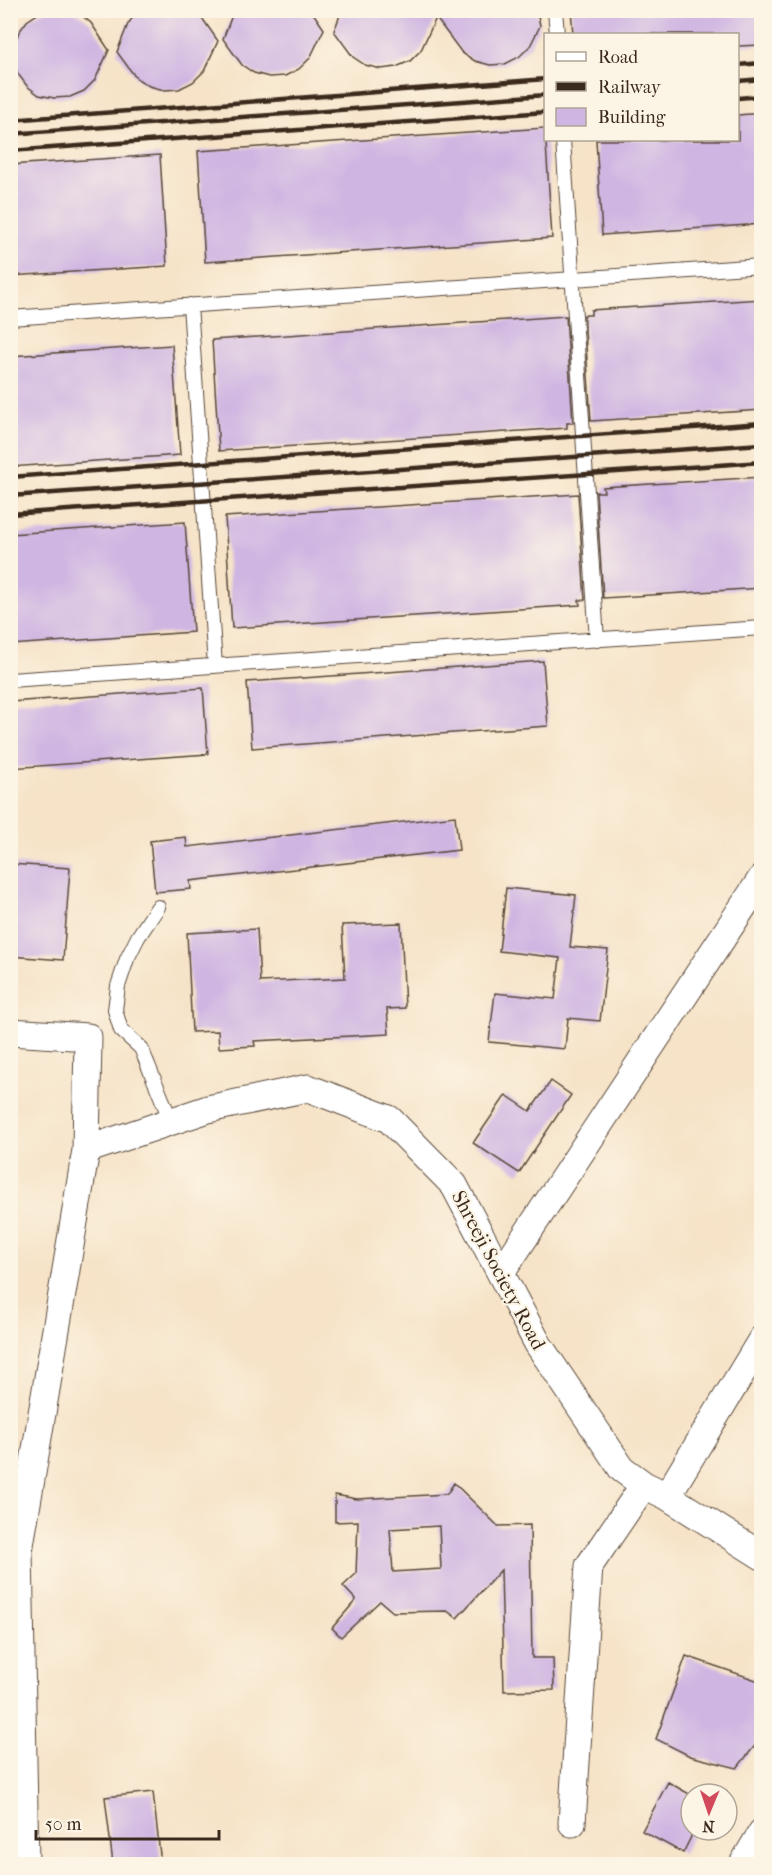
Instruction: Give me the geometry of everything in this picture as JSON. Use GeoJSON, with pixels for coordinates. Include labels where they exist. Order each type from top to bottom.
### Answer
{"type":"FeatureCollection","features":[{"type":"Feature","properties":{"kind":"street"},"geometry":{"type":"LineString","coordinates":[[501,1273],[762,878]]}},
{"type":"Feature","properties":{"kind":"street"},"geometry":{"type":"LineString","coordinates":[[10,1032],[88,1037],[86,1150],[18,1507],[15,1550],[25,1864]]}},
{"type":"Feature","properties":{"kind":"street","name":"Shreeji Society Road"},"geometry":{"type":"LineString","coordinates":[[86,1150],[208,1108],[308,1088],[389,1119],[454,1185],[538,1344],[622,1469],[762,1556]]}},
{"type":"Feature","properties":{"kind":"street"},"geometry":{"type":"LineString","coordinates":[[572,1823],[589,1566],[656,1491],[762,1339]]}},
{"type":"Feature","properties":{"kind":"street"},"geometry":{"type":"LineString","coordinates":[[743,1864],[762,1832]]}},
{"type":"Feature","properties":{"kind":"lane"},"geometry":{"type":"LineString","coordinates":[[555,10],[557,33]]}},
{"type":"Feature","properties":{"kind":"lane"},"geometry":{"type":"LineString","coordinates":[[563,141],[597,640]]}},
{"type":"Feature","properties":{"kind":"lane"},"geometry":{"type":"LineString","coordinates":[[10,318],[762,266]]}},
{"type":"Feature","properties":{"kind":"lane"},"geometry":{"type":"LineString","coordinates":[[190,305],[215,666]]}},
{"type":"Feature","properties":{"kind":"lane"},"geometry":{"type":"LineString","coordinates":[[10,680],[762,628]]}},
{"type":"Feature","properties":{"kind":"lane"},"geometry":{"type":"LineString","coordinates":[[158,907],[138,937],[127,959],[118,986],[115,1010],[121,1030],[141,1048],[171,1121]]}},
{"type":"Feature","properties":{"kind":"building"},"geometry":{"type":"Polygon","coordinates":[[[48,10],[69,10],[80,14],[91,23],[109,50],[95,80],[84,91],[70,97],[54,98],[39,95],[27,86],[18,74],[13,59],[14,45],[19,32],[27,21],[48,10]]]}},
{"type":"Feature","properties":{"kind":"building"},"geometry":{"type":"Polygon","coordinates":[[[138,10],[195,10],[200,15],[218,41],[204,71],[193,82],[179,89],[164,90],[149,86],[136,78],[117,52],[128,24],[138,10]]]}},
{"type":"Feature","properties":{"kind":"building"},"geometry":{"type":"Polygon","coordinates":[[[234,10],[311,10],[324,29],[310,58],[299,69],[285,76],[269,77],[254,73],[242,65],[223,39],[234,10]]]}},
{"type":"Feature","properties":{"kind":"building"},"geometry":{"type":"Polygon","coordinates":[[[342,10],[537,10],[540,26],[530,46],[519,57],[505,64],[490,65],[475,61],[462,53],[436,18],[421,50],[410,61],[396,67],[381,69],[365,65],[353,57],[334,31],[342,10]]]}},
{"type":"Feature","properties":{"kind":"building"},"geometry":{"type":"Polygon","coordinates":[[[571,10],[762,10],[762,45],[739,46],[739,33],[573,33],[571,10]]]}},
{"type":"Feature","properties":{"kind":"building"},"geometry":{"type":"Polygon","coordinates":[[[762,113],[762,224],[602,235],[596,141],[739,141],[739,115],[762,113]]]}},
{"type":"Feature","properties":{"kind":"building"},"geometry":{"type":"Polygon","coordinates":[[[544,128],[552,238],[205,262],[198,151],[544,128]]]}},
{"type":"Feature","properties":{"kind":"building"},"geometry":{"type":"Polygon","coordinates":[[[160,155],[167,266],[10,276],[10,165],[160,155]]]}},
{"type":"Feature","properties":{"kind":"building"},"geometry":{"type":"Polygon","coordinates":[[[762,299],[762,410],[591,421],[584,315],[591,315],[591,310],[762,299]]]}},
{"type":"Feature","properties":{"kind":"building"},"geometry":{"type":"Polygon","coordinates":[[[566,316],[573,423],[567,423],[567,428],[219,451],[212,340],[566,316]]]}},
{"type":"Feature","properties":{"kind":"building"},"geometry":{"type":"Polygon","coordinates":[[[172,345],[180,455],[10,467],[10,356],[172,345]]]}},
{"type":"Feature","properties":{"kind":"building"},"geometry":{"type":"Polygon","coordinates":[[[762,477],[762,588],[603,598],[596,492],[604,492],[603,487],[762,477]]]}},
{"type":"Feature","properties":{"kind":"building"},"geometry":{"type":"Polygon","coordinates":[[[578,494],[585,600],[579,600],[580,605],[232,628],[225,517],[578,494]]]}},
{"type":"Feature","properties":{"kind":"building"},"geometry":{"type":"Polygon","coordinates":[[[185,522],[193,632],[10,645],[10,534],[185,522]]]}},
{"type":"Feature","properties":{"kind":"building"},"geometry":{"type":"Polygon","coordinates":[[[543,661],[548,726],[252,748],[247,682],[543,661]]]}},
{"type":"Feature","properties":{"kind":"building"},"geometry":{"type":"Polygon","coordinates":[[[203,688],[208,754],[10,768],[10,702],[203,688]]]}},
{"type":"Feature","properties":{"kind":"building"},"geometry":{"type":"Polygon","coordinates":[[[455,816],[459,850],[190,881],[191,889],[155,892],[150,841],[186,837],[187,847],[455,816]]]}},
{"type":"Feature","properties":{"kind":"building"},"geometry":{"type":"Polygon","coordinates":[[[10,864],[70,868],[63,960],[10,956],[10,864]]]}},
{"type":"Feature","properties":{"kind":"building"},"geometry":{"type":"Polygon","coordinates":[[[506,888],[576,895],[570,947],[608,950],[600,1021],[568,1018],[565,1049],[489,1042],[495,993],[555,999],[560,958],[499,951],[506,888]]]}},
{"type":"Feature","properties":{"kind":"building"},"geometry":{"type":"Polygon","coordinates":[[[401,923],[405,1008],[387,1009],[389,1034],[254,1041],[255,1046],[219,1048],[218,1031],[192,1032],[187,933],[257,929],[260,982],[345,978],[342,925],[401,923]]]}},
{"type":"Feature","properties":{"kind":"building"},"geometry":{"type":"Polygon","coordinates":[[[551,1081],[571,1095],[519,1173],[473,1143],[506,1095],[530,1111],[551,1081]]]}},
{"type":"Feature","properties":{"kind":"building"},"geometry":{"type":"Polygon","coordinates":[[[454,1483],[498,1526],[530,1525],[532,1658],[553,1658],[554,1690],[504,1691],[501,1570],[457,1618],[447,1611],[393,1612],[380,1601],[341,1637],[332,1628],[356,1600],[343,1586],[356,1574],[358,1521],[335,1522],[335,1495],[357,1499],[447,1494],[454,1483]],[[439,1526],[390,1529],[393,1572],[441,1569],[439,1526]]]}},
{"type":"Feature","properties":{"kind":"building"},"geometry":{"type":"Polygon","coordinates":[[[686,1656],[762,1682],[762,1737],[737,1768],[690,1756],[656,1739],[686,1656]]]}},
{"type":"Feature","properties":{"kind":"building"},"geometry":{"type":"Polygon","coordinates":[[[668,1782],[679,1788],[679,1842],[688,1842],[683,1853],[642,1831],[668,1782]]]}},
{"type":"Feature","properties":{"kind":"building"},"geometry":{"type":"Polygon","coordinates":[[[153,1792],[161,1864],[113,1864],[105,1797],[153,1792]]]}},
{"type":"Feature","properties":{"kind":"railway"},"geometry":{"type":"LineString","coordinates":[[739,65],[762,63]]}},
{"type":"Feature","properties":{"kind":"railway"},"geometry":{"type":"LineString","coordinates":[[10,120],[544,79]]}},
{"type":"Feature","properties":{"kind":"railway"},"geometry":{"type":"LineString","coordinates":[[739,81],[762,79]]}},
{"type":"Feature","properties":{"kind":"railway"},"geometry":{"type":"LineString","coordinates":[[10,134],[544,95]]}},
{"type":"Feature","properties":{"kind":"railway"},"geometry":{"type":"LineString","coordinates":[[739,98],[762,96]]}},
{"type":"Feature","properties":{"kind":"railway"},"geometry":{"type":"LineString","coordinates":[[10,151],[544,112]]}},
{"type":"Feature","properties":{"kind":"railway"},"geometry":{"type":"LineString","coordinates":[[10,477],[762,423]]}},
{"type":"Feature","properties":{"kind":"railway"},"geometry":{"type":"LineString","coordinates":[[10,496],[762,444]]}},
{"type":"Feature","properties":{"kind":"railway"},"geometry":{"type":"LineString","coordinates":[[10,514],[762,462]]}}]}
